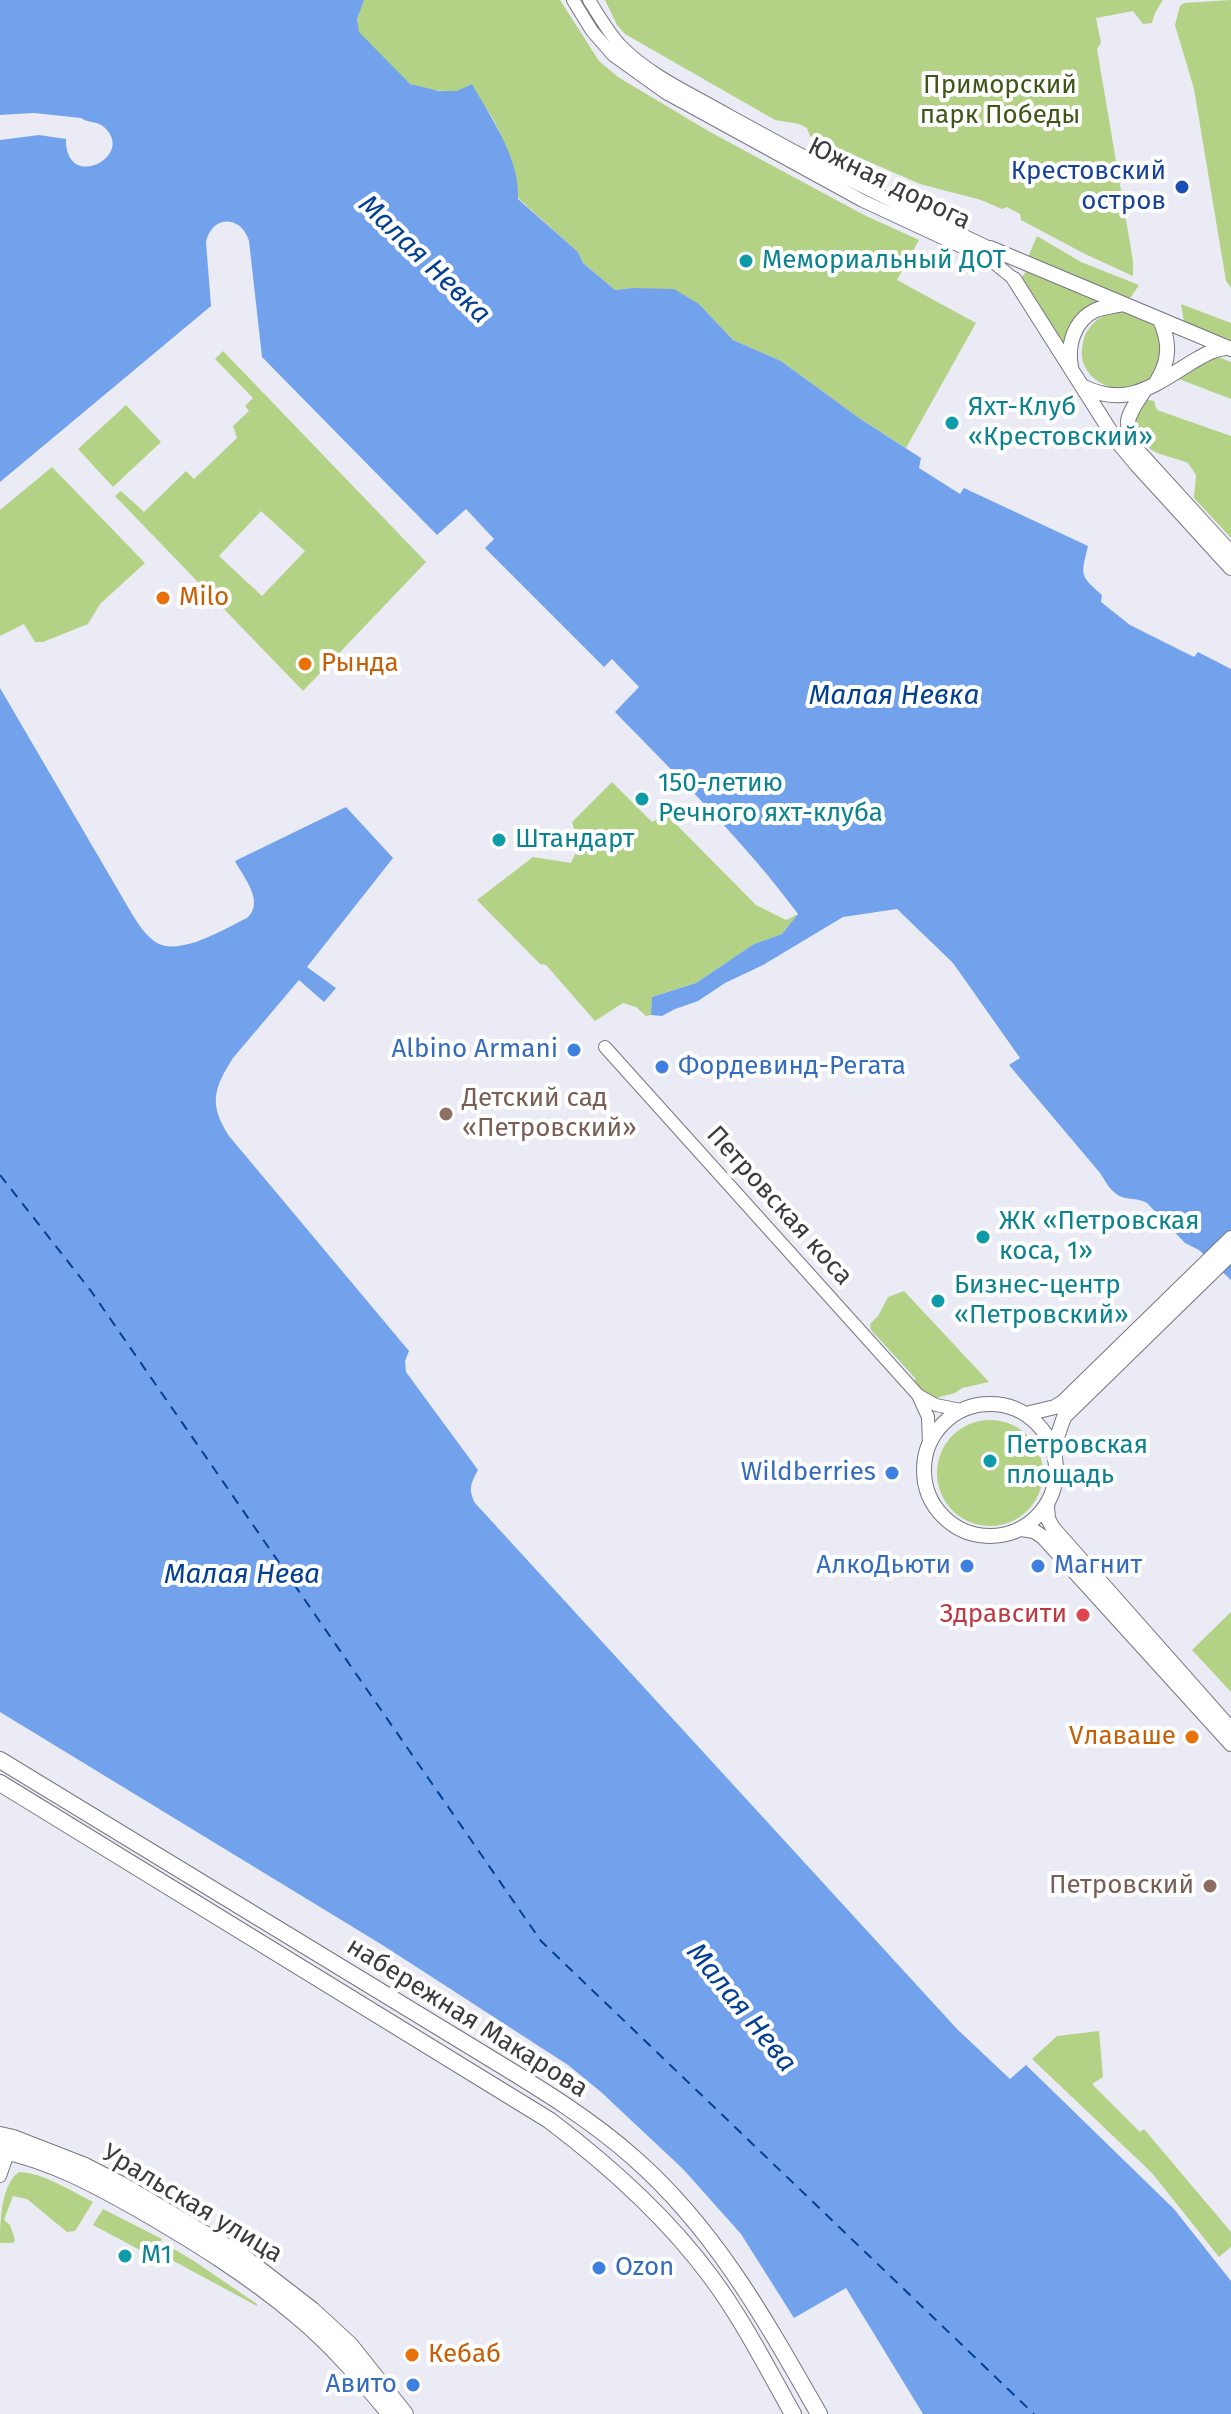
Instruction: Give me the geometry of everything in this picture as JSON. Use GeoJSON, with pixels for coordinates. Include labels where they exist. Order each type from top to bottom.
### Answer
{"type":"FeatureCollection","features":[{"type":"Feature","properties":{"kind":"main road","name":"набережная Макарова"},"geometry":{"type":"LineString","coordinates":[[0,1760],[537,2086],[600,2130],[663,2186],[700,2226],[760,2310],[819,2414]]}},
{"type":"Feature","properties":{"kind":"main road","name":"набережная Макарова"},"geometry":{"type":"LineString","coordinates":[[0,1783],[549,2120],[586,2148],[647,2202],[711,2277],[793,2414]]}},
{"type":"Feature","properties":{"kind":"main road","name":"Уральская улица"},"geometry":{"type":"LineString","coordinates":[[5,2144],[107,2191],[235,2268],[309,2327],[357,2374],[390,2414]]}},
{"type":"Feature","properties":{"kind":"main road","name":"Уральская улица"},"geometry":{"type":"LineString","coordinates":[[5,2144],[85,2166],[242,2256],[312,2310],[350,2345],[405,2414]]}},
{"type":"Feature","properties":{"kind":"street","name":"Южная дорога"},"geometry":{"type":"LineString","coordinates":[[573,0],[603,44],[641,77],[863,201],[992,261],[1014,279],[1116,440],[1231,568]]}},
{"type":"Feature","properties":{"kind":"street","name":"Южная дорога"},"geometry":{"type":"LineString","coordinates":[[589,0],[622,47],[660,76],[890,202],[990,248]]}},
{"type":"Feature","properties":{"kind":"street"},"geometry":{"type":"LineString","coordinates":[[990,248],[1229,349]]}},
{"type":"Feature","properties":{"kind":"street"},"geometry":{"type":"LineString","coordinates":[[1072,371],[1069,355],[1078,325],[1097,309],[1123,304]]}},
{"type":"Feature","properties":{"kind":"street"},"geometry":{"type":"LineString","coordinates":[[1160,320],[1167,335],[1168,351],[1162,373],[1132,410],[1127,432],[1138,451],[1231,553]]}},
{"type":"Feature","properties":{"kind":"street"},"geometry":{"type":"LineString","coordinates":[[1082,386],[1095,393],[1121,396],[1149,388],[1211,350],[1229,349]]}},
{"type":"Feature","properties":{"kind":"street","name":"Петровская коса"},"geometry":{"type":"LineString","coordinates":[[605,1047],[918,1395],[928,1417],[929,1444]]}},
{"type":"Feature","properties":{"kind":"street"},"geometry":{"type":"LineString","coordinates":[[1053,1449],[1064,1417],[1213,1263],[1231,1238]]}},
{"type":"Feature","properties":{"kind":"street"},"geometry":{"type":"LineString","coordinates":[[1026,1414],[1063,1402],[1213,1263],[1231,1254]]}},
{"type":"Feature","properties":{"kind":"street","name":"Петровская коса"},"geometry":{"type":"LineString","coordinates":[[918,1395],[936,1405],[961,1410]]}},
{"type":"Feature","properties":{"kind":"street"},"geometry":{"type":"LineString","coordinates":[[980,1404],[1011,1407],[1026,1414],[1043,1429],[1053,1449],[1057,1478],[1047,1506],[1021,1529],[1002,1536],[981,1536],[962,1530],[945,1519],[932,1503],[925,1484],[924,1463],[929,1444],[942,1425],[961,1410],[980,1404]]}},
{"type":"Feature","properties":{"kind":"street"},"geometry":{"type":"LineString","coordinates":[[1047,1506],[1048,1519],[1053,1528],[1231,1729]]}},
{"type":"Feature","properties":{"kind":"street"},"geometry":{"type":"LineString","coordinates":[[1021,1529],[1034,1531],[1043,1537],[1231,1744]]}},
{"type":"Feature","properties":{"kind":"street"},"geometry":{"type":"LineString","coordinates":[[0,2176],[5,2144]]}},
{"type":"Feature","properties":{"kind":"green space"},"geometry":{"type":"Polygon","coordinates":[[[364,0],[560,0],[599,61],[618,77],[710,132],[864,215],[919,240],[897,280],[976,323],[906,448],[781,361],[733,340],[699,304],[632,288],[615,290],[583,263],[578,252],[518,198],[506,147],[493,119],[480,102],[464,94],[409,83],[367,43],[357,26],[364,0]]]}},
{"type":"Feature","properties":{"kind":"green space","name":"Приморский парк Победы"},"geometry":{"type":"Polygon","coordinates":[[[605,0],[1163,0],[1152,23],[1143,24],[1133,11],[1096,18],[1101,43],[1097,49],[1133,276],[1021,220],[1020,214],[1007,207],[1002,209],[981,200],[920,184],[810,136],[807,128],[799,124],[775,120],[625,34],[605,0]]]}},
{"type":"Feature","properties":{"kind":"green space"},"geometry":{"type":"Polygon","coordinates":[[[1231,0],[1231,288],[1226,281],[1194,89],[1175,25],[1180,6],[1184,3],[1231,0]]]}},
{"type":"Feature","properties":{"kind":"green space"},"geometry":{"type":"Polygon","coordinates":[[[1037,236],[1081,262],[1139,285],[1131,297],[1124,300],[1028,257],[1037,236]]]}},
{"type":"Feature","properties":{"kind":"green space"},"geometry":{"type":"Polygon","coordinates":[[[1028,269],[1100,302],[1068,334],[1063,349],[1019,281],[1028,269]]]}},
{"type":"Feature","properties":{"kind":"green space"},"geometry":{"type":"Polygon","coordinates":[[[1181,304],[1231,323],[1231,340],[1184,322],[1181,304]]]}},
{"type":"Feature","properties":{"kind":"green space"},"geometry":{"type":"Polygon","coordinates":[[[1121,307],[1151,321],[1160,331],[1162,339],[1158,369],[1148,381],[1135,388],[1120,389],[1105,385],[1092,377],[1084,364],[1082,349],[1086,334],[1100,318],[1121,307]]]}},
{"type":"Feature","properties":{"kind":"green space"},"geometry":{"type":"Polygon","coordinates":[[[223,351],[426,562],[303,691],[115,496],[121,491],[144,512],[186,471],[194,479],[237,438],[233,426],[249,411],[245,406],[253,398],[215,359],[223,351]],[[261,511],[219,556],[262,596],[305,551],[261,511]]]}},
{"type":"Feature","properties":{"kind":"green space"},"geometry":{"type":"Polygon","coordinates":[[[1214,355],[1231,362],[1231,399],[1179,379],[1214,355]]]}},
{"type":"Feature","properties":{"kind":"green space"},"geometry":{"type":"Polygon","coordinates":[[[1145,399],[1154,401],[1157,410],[1231,436],[1231,538],[1194,498],[1196,475],[1188,463],[1150,449],[1133,428],[1137,411],[1145,399]]]}},
{"type":"Feature","properties":{"kind":"green space"},"geometry":{"type":"Polygon","coordinates":[[[126,405],[161,442],[113,487],[78,449],[126,405]]]}},
{"type":"Feature","properties":{"kind":"green space"},"geometry":{"type":"Polygon","coordinates":[[[52,467],[145,563],[100,604],[88,624],[43,642],[35,642],[24,624],[0,636],[0,510],[52,467]]]}},
{"type":"Feature","properties":{"kind":"green space"},"geometry":{"type":"Polygon","coordinates":[[[612,782],[652,822],[666,814],[756,905],[786,920],[798,914],[782,934],[754,944],[696,983],[652,997],[651,1015],[646,1016],[636,1007],[623,1003],[595,1021],[546,965],[540,964],[477,900],[533,857],[571,863],[579,846],[572,822],[612,782]]]}},
{"type":"Feature","properties":{"kind":"green space"},"geometry":{"type":"Polygon","coordinates":[[[904,1291],[989,1382],[936,1398],[923,1395],[915,1378],[871,1330],[870,1324],[888,1297],[904,1291]]]}},
{"type":"Feature","properties":{"kind":"green space"},"geometry":{"type":"Polygon","coordinates":[[[990,1420],[1010,1424],[1028,1435],[1039,1453],[1043,1473],[1039,1493],[1028,1511],[1010,1522],[990,1526],[970,1522],[952,1511],[941,1493],[937,1473],[941,1453],[952,1435],[970,1424],[990,1420]]]}},
{"type":"Feature","properties":{"kind":"green space"},"geometry":{"type":"Polygon","coordinates":[[[1231,1612],[1231,1692],[1192,1650],[1231,1612]]]}},
{"type":"Feature","properties":{"kind":"green space"},"geometry":{"type":"Polygon","coordinates":[[[1099,2031],[1103,2077],[1092,2084],[1140,2132],[1144,2129],[1231,2232],[1231,2247],[1219,2257],[1152,2173],[1032,2059],[1057,2036],[1099,2031]]]}},
{"type":"Feature","properties":{"kind":"green space"},"geometry":{"type":"Polygon","coordinates":[[[19,2172],[47,2179],[93,2202],[75,2231],[67,2232],[27,2199],[13,2196],[4,2220],[10,2225],[15,2240],[13,2243],[0,2243],[5,2194],[19,2172]]]}},
{"type":"Feature","properties":{"kind":"green space"},"geometry":{"type":"Polygon","coordinates":[[[103,2209],[162,2239],[159,2250],[153,2257],[93,2225],[103,2209]]]}},
{"type":"Feature","properties":{"kind":"green space"},"geometry":{"type":"Polygon","coordinates":[[[174,2249],[257,2304],[257,2306],[168,2258],[174,2249]]]}},
{"type":"Feature","properties":{"kind":"water","name":"Малая Невка"},"geometry":{"type":"Polygon","coordinates":[[[0,0],[364,0],[357,19],[359,32],[410,84],[439,91],[457,91],[472,84],[509,154],[518,199],[615,290],[674,289],[699,304],[733,340],[781,361],[859,418],[921,458],[919,468],[960,494],[964,488],[1088,546],[1083,569],[1086,578],[1102,595],[1101,602],[1130,625],[1194,657],[1198,652],[1231,669],[1231,1280],[1199,1250],[1185,1243],[1147,1203],[1122,1197],[1112,1190],[1009,1065],[1020,1058],[953,963],[897,909],[843,917],[698,1001],[662,1016],[651,1015],[652,997],[696,983],[754,944],[782,934],[798,914],[733,835],[615,712],[639,687],[612,659],[604,667],[485,548],[494,539],[466,509],[437,535],[262,357],[249,241],[240,226],[220,223],[209,233],[206,242],[211,306],[0,482],[0,140],[39,135],[66,139],[69,155],[76,164],[86,167],[106,158],[112,149],[112,138],[104,127],[81,118],[34,113],[0,115],[0,0]]]}},
{"type":"Feature","properties":{"kind":"water","name":"Малая Нева"},"geometry":{"type":"Polygon","coordinates":[[[0,688],[132,914],[146,934],[157,943],[167,946],[190,944],[247,918],[254,905],[253,897],[235,861],[346,807],[393,858],[307,967],[336,988],[324,1002],[299,980],[233,1058],[221,1079],[216,1097],[218,1115],[223,1125],[409,1351],[405,1361],[406,1372],[478,1470],[471,1486],[475,1503],[957,2029],[1010,2079],[1026,2065],[1174,2209],[1231,2281],[1231,2414],[923,2414],[846,2288],[794,2318],[741,2234],[683,2169],[568,2065],[384,1946],[0,1712],[0,688]]]}},
{"type":"Feature","properties":{"kind":"ferry route"},"geometry":{"type":"LineString","coordinates":[[0,1175],[91,1291],[541,1941],[1034,2414]]}},
{"type":"Feature","properties":{"kind":"place","name":"Крестовский остров"},"geometry":{"type":"Point","coordinates":[1182,187]}},
{"type":"Feature","properties":{"kind":"place","name":"Мемориальный ДОТ"},"geometry":{"type":"Point","coordinates":[746,261]}},
{"type":"Feature","properties":{"kind":"place","name":"Яхт-Клуб «Крестовский»"},"geometry":{"type":"Point","coordinates":[952,423]}},
{"type":"Feature","properties":{"kind":"place","name":"Milo"},"geometry":{"type":"Point","coordinates":[163,598]}},
{"type":"Feature","properties":{"kind":"place","name":"Рында"},"geometry":{"type":"Point","coordinates":[305,664]}},
{"type":"Feature","properties":{"kind":"place","name":"150-летию Речного яхт-клуба"},"geometry":{"type":"Point","coordinates":[642,799]}},
{"type":"Feature","properties":{"kind":"place","name":"Штандарт"},"geometry":{"type":"Point","coordinates":[499,840]}},
{"type":"Feature","properties":{"kind":"place","name":"Albino Armani"},"geometry":{"type":"Point","coordinates":[574,1050]}},
{"type":"Feature","properties":{"kind":"place","name":"Фордевинд-Регата"},"geometry":{"type":"Point","coordinates":[662,1067]}},
{"type":"Feature","properties":{"kind":"place","name":"Детский сад «Петровский»"},"geometry":{"type":"Point","coordinates":[446,1114]}},
{"type":"Feature","properties":{"kind":"place","name":"ЖК «Петровская коса, 1»"},"geometry":{"type":"Point","coordinates":[983,1237]}},
{"type":"Feature","properties":{"kind":"place","name":"Бизнес-центр «Петровский»"},"geometry":{"type":"Point","coordinates":[938,1301]}},
{"type":"Feature","properties":{"kind":"place","name":"Петровская площадь"},"geometry":{"type":"Point","coordinates":[990,1461]}},
{"type":"Feature","properties":{"kind":"place","name":"Wildberries"},"geometry":{"type":"Point","coordinates":[892,1473]}},
{"type":"Feature","properties":{"kind":"place","name":"АлкоДьюти"},"geometry":{"type":"Point","coordinates":[967,1566]}},
{"type":"Feature","properties":{"kind":"place","name":"Магнит"},"geometry":{"type":"Point","coordinates":[1038,1566]}},
{"type":"Feature","properties":{"kind":"place","name":"Здравсити"},"geometry":{"type":"Point","coordinates":[1083,1615]}},
{"type":"Feature","properties":{"kind":"place","name":"Vлаваше"},"geometry":{"type":"Point","coordinates":[1192,1737]}},
{"type":"Feature","properties":{"kind":"place","name":"Петровский"},"geometry":{"type":"Point","coordinates":[1210,1886]}},
{"type":"Feature","properties":{"kind":"place","name":"М1"},"geometry":{"type":"Point","coordinates":[125,2256]}},
{"type":"Feature","properties":{"kind":"place","name":"Ozon"},"geometry":{"type":"Point","coordinates":[599,2268]}},
{"type":"Feature","properties":{"kind":"place","name":"Кебаб"},"geometry":{"type":"Point","coordinates":[412,2355]}},
{"type":"Feature","properties":{"kind":"place","name":"Авито"},"geometry":{"type":"Point","coordinates":[413,2385]}}]}
